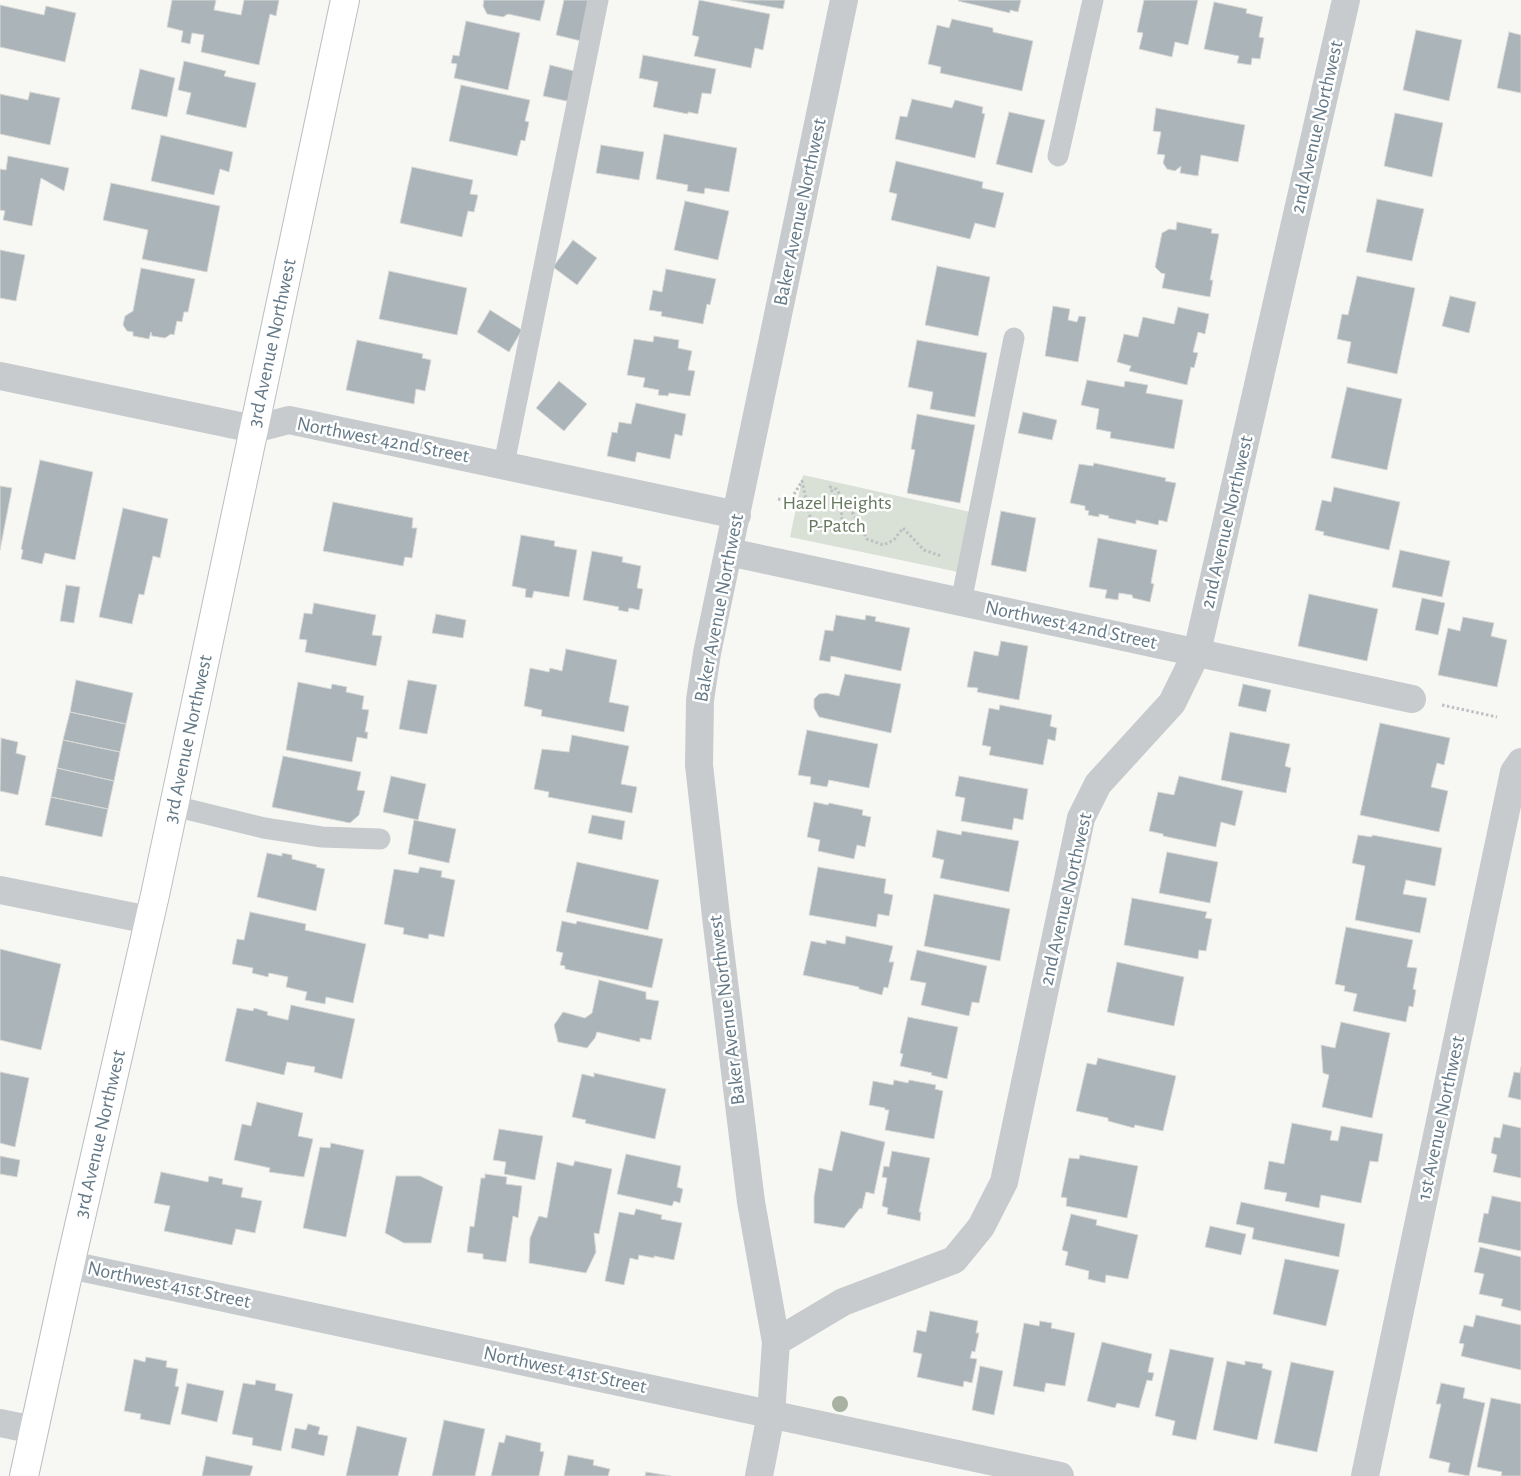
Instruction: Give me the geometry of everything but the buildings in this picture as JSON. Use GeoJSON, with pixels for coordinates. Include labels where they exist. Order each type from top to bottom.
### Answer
{"type":"FeatureCollection","features":[{"type":"Feature","properties":{"kind":"street","name":"3rd Avenue Northwest"},"geometry":{"type":"LineString","coordinates":[[24,1476],[174,806],[345,0]]}},
{"type":"Feature","properties":{"kind":"street","name":"Baker Avenue Northwest"},"geometry":{"type":"LineString","coordinates":[[776,1342],[751,1202],[699,766],[700,700],[707,653],[844,0]]}},
{"type":"Feature","properties":{"kind":"street","name":"2nd Avenue Northwest"},"geometry":{"type":"LineString","coordinates":[[776,1342],[843,1302],[954,1260],[981,1227],[1004,1182],[1081,818],[1098,784],[1172,703],[1197,652],[1346,0]]}},
{"type":"Feature","properties":{"kind":"street","name":"Northwest 42nd Street"},"geometry":{"type":"LineString","coordinates":[[0,376],[254,429],[289,420],[504,464],[737,515]]}},
{"type":"Feature","properties":{"kind":"street","name":"Northwest 42nd Street"},"geometry":{"type":"LineString","coordinates":[[729,552],[1424,701]]}},
{"type":"Feature","properties":{"kind":"street","name":"1st Avenue Northwest"},"geometry":{"type":"LineString","coordinates":[[1365,1476],[1514,772],[1521,762]]}},
{"type":"Feature","properties":{"kind":"street"},"geometry":{"type":"LineString","coordinates":[[0,890],[149,920]]}},
{"type":"Feature","properties":{"kind":"street","name":"Northwest 41st Street"},"geometry":{"type":"LineString","coordinates":[[70,1264],[1060,1476]]}},
{"type":"Feature","properties":{"kind":"street"},"geometry":{"type":"LineString","coordinates":[[759,1476],[771,1414],[776,1342]]}},
{"type":"Feature","properties":{"kind":"street"},"geometry":{"type":"LineString","coordinates":[[0,1423],[34,1430]]}},
{"type":"Feature","properties":{"kind":"lane"},"geometry":{"type":"LineString","coordinates":[[504,464],[598,0]]}},
{"type":"Feature","properties":{"kind":"lane"},"geometry":{"type":"LineString","coordinates":[[1058,156],[1093,0]]}},
{"type":"Feature","properties":{"kind":"lane"},"geometry":{"type":"LineString","coordinates":[[961,602],[1014,338]]}},
{"type":"Feature","properties":{"kind":"lane"},"geometry":{"type":"LineString","coordinates":[[174,806],[264,828],[313,836],[380,839]]}},
{"type":"Feature","properties":{"kind":"path"},"geometry":{"type":"LineString","coordinates":[[778,499],[790,501],[802,481],[811,521],[818,530],[832,529],[842,518],[841,509],[830,486],[836,489],[849,506],[866,540],[883,545],[894,540],[903,528],[924,550],[948,558]]}},
{"type":"Feature","properties":{"kind":"path"},"geometry":{"type":"LineString","coordinates":[[1424,701],[1497,718]]}},
{"type":"Feature","properties":{"kind":"green space","name":"Hazel Heights P-Patch"},"geometry":{"type":"Polygon","coordinates":[[[803,475],[975,513],[963,573],[790,537],[803,475]]]}}]}
